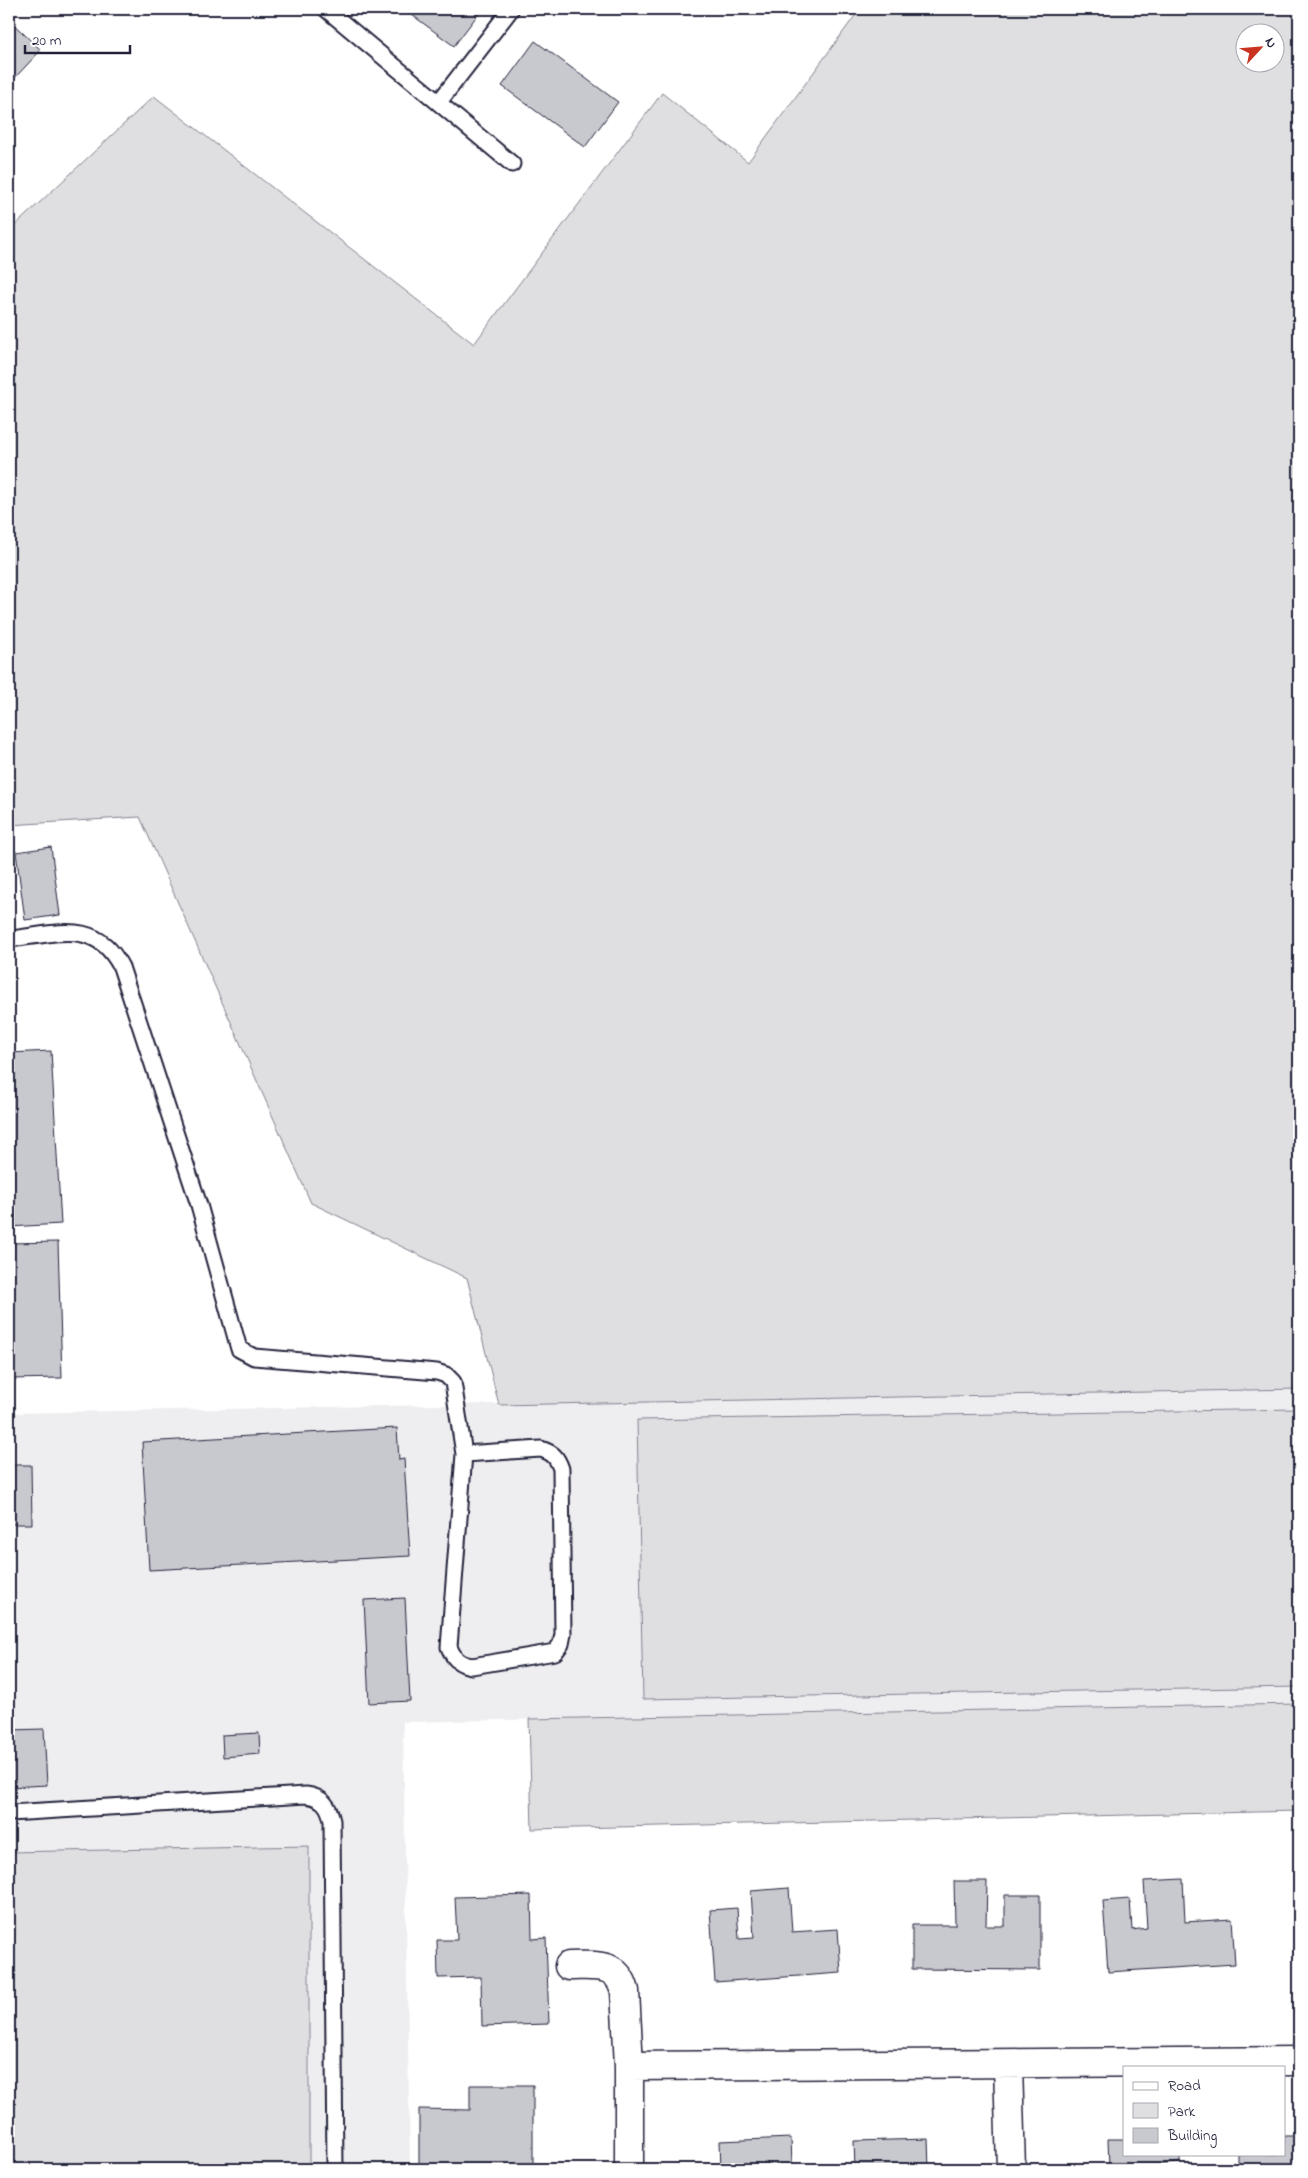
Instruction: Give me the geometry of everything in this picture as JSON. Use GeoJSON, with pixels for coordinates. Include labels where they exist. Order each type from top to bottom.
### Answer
{"type":"FeatureCollection","features":[{"type":"Feature","properties":{"kind":"street"},"geometry":{"type":"LineString","coordinates":[[569,1966],[608,1968],[617,1973],[625,1991],[629,2066],[628,2169]]}},
{"type":"Feature","properties":{"kind":"street"},"geometry":{"type":"LineString","coordinates":[[629,2066],[1008,2065],[1299,2061]]}},
{"type":"Feature","properties":{"kind":"street"},"geometry":{"type":"LineString","coordinates":[[1008,2065],[1010,2169]]}},
{"type":"Feature","properties":{"kind":"lane"},"geometry":{"type":"LineString","coordinates":[[326,9],[440,102],[512,164]]}},
{"type":"Feature","properties":{"kind":"lane"},"geometry":{"type":"LineString","coordinates":[[440,102],[511,9]]}},
{"type":"Feature","properties":{"kind":"lane"},"geometry":{"type":"LineString","coordinates":[[9,940],[79,932],[92,935],[114,954],[121,967],[199,1205],[239,1349],[254,1357],[437,1372],[446,1375],[453,1382],[456,1391],[464,1454],[449,1647],[453,1658],[462,1664],[472,1666],[555,1652],[561,1644],[564,1634],[561,1469],[558,1460],[551,1452],[541,1449],[464,1454]]}},
{"type":"Feature","properties":{"kind":"lane"},"geometry":{"type":"LineString","coordinates":[[9,1813],[306,1794],[316,1796],[324,1802],[330,1811],[332,1821],[335,2169]]}},
{"type":"Feature","properties":{"kind":"shaded area"},"geometry":{"type":"Polygon","coordinates":[[[1299,1389],[1299,1704],[403,1722],[410,2169],[9,2169],[9,1413],[1299,1389]]]}},
{"type":"Feature","properties":{"kind":"green space"},"geometry":{"type":"Polygon","coordinates":[[[860,9],[1299,9],[1299,1389],[499,1405],[467,1278],[311,1203],[140,817],[9,825],[9,231],[154,96],[474,344],[662,93],[748,162],[860,9]]]}},
{"type":"Feature","properties":{"kind":"green space"},"geometry":{"type":"Polygon","coordinates":[[[1299,1409],[1299,1687],[643,1699],[637,1420],[1299,1409]]]}},
{"type":"Feature","properties":{"kind":"green space"},"geometry":{"type":"Polygon","coordinates":[[[1299,1704],[1299,1811],[532,1829],[529,1719],[1299,1704]]]}},
{"type":"Feature","properties":{"kind":"green space"},"geometry":{"type":"Polygon","coordinates":[[[309,1846],[309,2169],[9,2169],[9,1852],[309,1846]]]}},
{"type":"Feature","properties":{"kind":"building"},"geometry":{"type":"Polygon","coordinates":[[[404,9],[482,9],[454,46],[404,9]]]}},
{"type":"Feature","properties":{"kind":"building"},"geometry":{"type":"Polygon","coordinates":[[[9,20],[41,50],[9,84],[9,20]]]}},
{"type":"Feature","properties":{"kind":"building"},"geometry":{"type":"Polygon","coordinates":[[[535,41],[618,102],[585,147],[502,86],[535,41]]]}},
{"type":"Feature","properties":{"kind":"building"},"geometry":{"type":"Polygon","coordinates":[[[51,847],[60,915],[25,920],[16,852],[51,847]]]}},
{"type":"Feature","properties":{"kind":"building"},"geometry":{"type":"Polygon","coordinates":[[[51,1051],[61,1224],[9,1227],[9,1053],[51,1051]]]}},
{"type":"Feature","properties":{"kind":"building"},"geometry":{"type":"Polygon","coordinates":[[[58,1242],[62,1378],[9,1379],[9,1243],[58,1242]]]}},
{"type":"Feature","properties":{"kind":"building"},"geometry":{"type":"Polygon","coordinates":[[[397,1428],[399,1460],[404,1459],[410,1556],[149,1570],[142,1442],[397,1428]]]}},
{"type":"Feature","properties":{"kind":"building"},"geometry":{"type":"Polygon","coordinates":[[[9,1465],[31,1465],[32,1524],[9,1524],[9,1465]]]}},
{"type":"Feature","properties":{"kind":"building"},"geometry":{"type":"Polygon","coordinates":[[[405,1598],[410,1701],[369,1703],[364,1600],[405,1598]]]}},
{"type":"Feature","properties":{"kind":"building"},"geometry":{"type":"Polygon","coordinates":[[[44,1729],[47,1785],[9,1787],[9,1730],[44,1729]]]}},
{"type":"Feature","properties":{"kind":"building"},"geometry":{"type":"Polygon","coordinates":[[[259,1733],[260,1754],[223,1757],[222,1735],[259,1733]]]}},
{"type":"Feature","properties":{"kind":"building"},"geometry":{"type":"Polygon","coordinates":[[[1183,1879],[1185,1922],[1232,1919],[1235,1964],[1108,1972],[1103,1901],[1130,1899],[1132,1930],[1147,1928],[1144,1881],[1183,1879]]]}},
{"type":"Feature","properties":{"kind":"building"},"geometry":{"type":"Polygon","coordinates":[[[954,1881],[987,1881],[986,1926],[1005,1926],[1005,1895],[1040,1895],[1040,1970],[912,1969],[912,1925],[955,1925],[954,1881]]]}},
{"type":"Feature","properties":{"kind":"building"},"geometry":{"type":"Polygon","coordinates":[[[789,1888],[792,1932],[838,1929],[841,1973],[715,1982],[710,1910],[737,1908],[739,1939],[754,1938],[751,1891],[789,1888]]]}},
{"type":"Feature","properties":{"kind":"building"},"geometry":{"type":"Polygon","coordinates":[[[531,1895],[532,1939],[546,1938],[549,2024],[482,2026],[481,1977],[438,1978],[437,1940],[457,1940],[455,1897],[531,1895]]]}},
{"type":"Feature","properties":{"kind":"building"},"geometry":{"type":"Polygon","coordinates":[[[470,2085],[533,2085],[533,2169],[419,2169],[419,2109],[470,2110],[470,2085]]]}},
{"type":"Feature","properties":{"kind":"building"},"geometry":{"type":"Polygon","coordinates":[[[1286,2136],[1299,2136],[1299,2169],[1238,2169],[1238,2156],[1286,2156],[1286,2136]]]}},
{"type":"Feature","properties":{"kind":"building"},"geometry":{"type":"Polygon","coordinates":[[[791,2138],[792,2165],[761,2166],[761,2169],[721,2169],[720,2141],[791,2138]]]}},
{"type":"Feature","properties":{"kind":"building"},"geometry":{"type":"Polygon","coordinates":[[[928,2139],[929,2169],[855,2169],[854,2141],[928,2139]]]}},
{"type":"Feature","properties":{"kind":"building"},"geometry":{"type":"Polygon","coordinates":[[[1108,2139],[1123,2139],[1123,2156],[1180,2156],[1180,2163],[1149,2165],[1150,2169],[1109,2169],[1108,2139]]]}}]}
